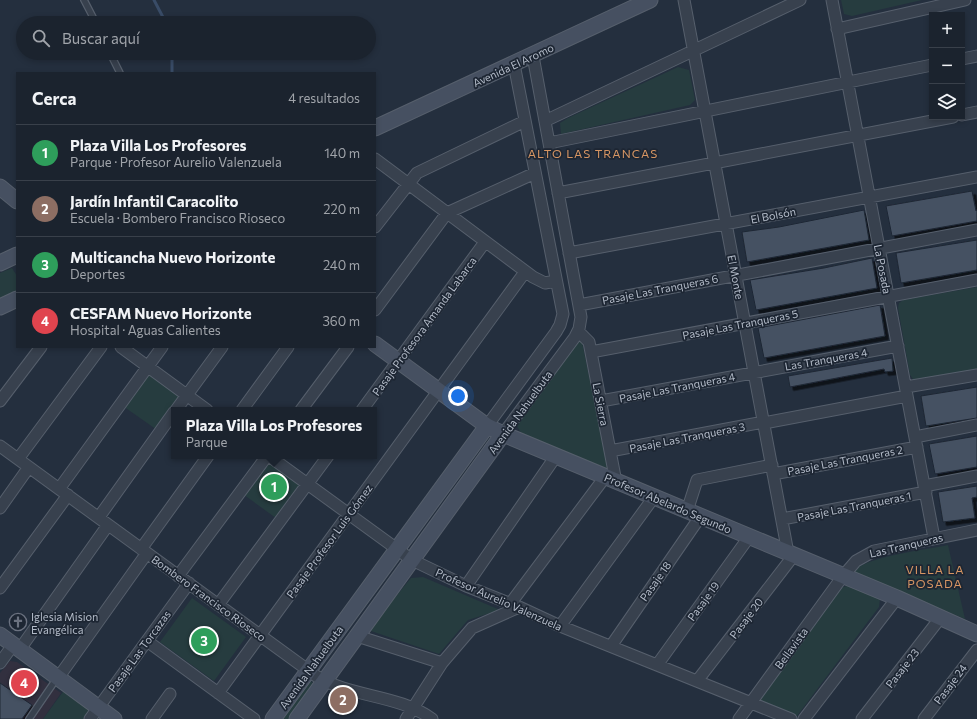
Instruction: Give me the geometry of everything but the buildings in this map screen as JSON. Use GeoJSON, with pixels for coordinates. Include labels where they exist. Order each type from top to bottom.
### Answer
{"type":"FeatureCollection","features":[{"type":"Feature","properties":{"kind":"street","name":"Avenida El Aromo"},"geometry":{"type":"LineString","coordinates":[[376,128],[533,56],[650,0]]}},
{"type":"Feature","properties":{"kind":"street","name":"El Monte"},"geometry":{"type":"LineString","coordinates":[[684,0],[772,469],[791,554]]}},
{"type":"Feature","properties":{"kind":"street"},"geometry":{"type":"LineString","coordinates":[[545,121],[800,0]]}},
{"type":"Feature","properties":{"kind":"street","name":"La Posada"},"geometry":{"type":"LineString","coordinates":[[832,0],[934,538]]}},
{"type":"Feature","properties":{"kind":"street"},"geometry":{"type":"LineString","coordinates":[[837,29],[965,0]]}},
{"type":"Feature","properties":{"kind":"street","name":"Avenida Nahuelbuta"},"geometry":{"type":"LineString","coordinates":[[297,719],[578,331],[581,317],[579,304],[533,56]]}},
{"type":"Feature","properties":{"kind":"street"},"geometry":{"type":"LineString","coordinates":[[965,58],[977,56]]}},
{"type":"Feature","properties":{"kind":"street","name":"Avenida Nahuelbuta"},"geometry":{"type":"LineString","coordinates":[[273,719],[560,325],[562,314],[514,64]]}},
{"type":"Feature","properties":{"kind":"street"},"geometry":{"type":"LineString","coordinates":[[549,143],[929,66]]}},
{"type":"Feature","properties":{"kind":"street"},"geometry":{"type":"LineString","coordinates":[[965,114],[977,112]]}},
{"type":"Feature","properties":{"kind":"street"},"geometry":{"type":"LineString","coordinates":[[558,193],[937,120]]}},
{"type":"Feature","properties":{"kind":"street"},"geometry":{"type":"LineString","coordinates":[[376,226],[407,183],[417,173],[525,121]]}},
{"type":"Feature","properties":{"kind":"street"},"geometry":{"type":"LineString","coordinates":[[376,160],[525,272],[545,283],[556,281]]}},
{"type":"Feature","properties":{"kind":"street"},"geometry":{"type":"LineString","coordinates":[[376,309],[447,213],[535,173]]}},
{"type":"Feature","properties":{"kind":"street","name":"El Bolsón"},"geometry":{"type":"LineString","coordinates":[[569,253],[977,177]]}},
{"type":"Feature","properties":{"kind":"street"},"geometry":{"type":"LineString","coordinates":[[0,187],[16,200]]}},
{"type":"Feature","properties":{"kind":"street","name":"Pasaje Las Tranqueras 6"},"geometry":{"type":"LineString","coordinates":[[579,304],[977,230]]}},
{"type":"Feature","properties":{"kind":"street","name":"Pasaje Profesora Amanda Labarca"},"geometry":{"type":"LineString","coordinates":[[364,407],[485,242]]}},
{"type":"Feature","properties":{"kind":"street"},"geometry":{"type":"LineString","coordinates":[[0,263],[16,258]]}},
{"type":"Feature","properties":{"kind":"street","name":"Pasaje Profesor Luis Gómez"},"geometry":{"type":"LineString","coordinates":[[218,693],[525,272]]}},
{"type":"Feature","properties":{"kind":"street","name":"Pasaje Las Tranqueras 5"},"geometry":{"type":"LineString","coordinates":[[591,352],[977,280]]}},
{"type":"Feature","properties":{"kind":"street"},"geometry":{"type":"LineString","coordinates":[[0,307],[16,299]]}},
{"type":"Feature","properties":{"kind":"street","name":"La Sierra"},"geometry":{"type":"LineString","coordinates":[[578,331],[587,338],[591,352],[610,451],[611,479]]}},
{"type":"Feature","properties":{"kind":"street","name":"Profesor Abelardo Segundo"},"geometry":{"type":"LineString","coordinates":[[376,345],[487,426],[503,434],[897,598],[977,634]]}},
{"type":"Feature","properties":{"kind":"street","name":"Las Tranqueras 4"},"geometry":{"type":"LineString","coordinates":[[754,373],[898,346]]}},
{"type":"Feature","properties":{"kind":"street"},"geometry":{"type":"LineString","coordinates":[[0,401],[40,348]]}},
{"type":"Feature","properties":{"kind":"street"},"geometry":{"type":"LineString","coordinates":[[18,459],[100,348]]}},
{"type":"Feature","properties":{"kind":"street"},"geometry":{"type":"LineString","coordinates":[[122,348],[203,407]]}},
{"type":"Feature","properties":{"kind":"street"},"geometry":{"type":"LineString","coordinates":[[0,588],[147,366],[161,348]]}},
{"type":"Feature","properties":{"kind":"street"},"geometry":{"type":"LineString","coordinates":[[178,407],[221,348]]}},
{"type":"Feature","properties":{"kind":"street"},"geometry":{"type":"LineString","coordinates":[[244,407],[287,348]]}},
{"type":"Feature","properties":{"kind":"street"},"geometry":{"type":"LineString","coordinates":[[303,407],[347,348]]}},
{"type":"Feature","properties":{"kind":"street","name":"Pasaje Las Tranqueras 4"},"geometry":{"type":"LineString","coordinates":[[601,401],[754,373]]}},
{"type":"Feature","properties":{"kind":"street","name":"Pasaje Las Tranqueras 3"},"geometry":{"type":"LineString","coordinates":[[610,451],[764,423],[907,392],[977,374]]}},
{"type":"Feature","properties":{"kind":"street"},"geometry":{"type":"LineString","coordinates":[[99,518],[171,417]]}},
{"type":"Feature","properties":{"kind":"street","name":"Pasaje Las Tranqueras 2"},"geometry":{"type":"LineString","coordinates":[[694,514],[697,480],[772,469],[916,442],[977,425]]}},
{"type":"Feature","properties":{"kind":"street","name":"Bombero Francisco Rioseco"},"geometry":{"type":"LineString","coordinates":[[0,446],[324,681],[414,707],[432,719]]}},
{"type":"Feature","properties":{"kind":"street"},"geometry":{"type":"LineString","coordinates":[[466,586],[556,456]]}},
{"type":"Feature","properties":{"kind":"street"},"geometry":{"type":"LineString","coordinates":[[58,678],[206,459]]}},
{"type":"Feature","properties":{"kind":"street"},"geometry":{"type":"LineString","coordinates":[[178,576],[266,459]]}},
{"type":"Feature","properties":{"kind":"street","name":"Profesor Aurelio Valenzuela"},"geometry":{"type":"LineString","coordinates":[[272,459],[412,560],[466,586],[514,605],[560,626],[790,719]]}},
{"type":"Feature","properties":{"kind":"street"},"geometry":{"type":"LineString","coordinates":[[218,605],[326,459]]}},
{"type":"Feature","properties":{"kind":"street"},"geometry":{"type":"LineString","coordinates":[[0,508],[30,467]]}},
{"type":"Feature","properties":{"kind":"street","name":"Pasaje Las Tranqueras 1"},"geometry":{"type":"LineString","coordinates":[[782,519],[925,489],[977,476]]}},
{"type":"Feature","properties":{"kind":"street"},"geometry":{"type":"LineString","coordinates":[[406,719],[442,663],[472,628],[514,605],[611,479]]}},
{"type":"Feature","properties":{"kind":"street"},"geometry":{"type":"LineString","coordinates":[[560,626],[654,497]]}},
{"type":"Feature","properties":{"kind":"street","name":"Pasaje 18"},"geometry":{"type":"LineString","coordinates":[[611,646],[694,514]]}},
{"type":"Feature","properties":{"kind":"street"},"geometry":{"type":"LineString","coordinates":[[0,663],[16,647],[108,525]]}},
{"type":"Feature","properties":{"kind":"street","name":"Las Tranqueras"},"geometry":{"type":"LineString","coordinates":[[843,576],[856,561],[866,554],[874,551],[977,530]]}},
{"type":"Feature","properties":{"kind":"street","name":"Pasaje 19"},"geometry":{"type":"LineString","coordinates":[[657,665],[748,536]]}},
{"type":"Feature","properties":{"kind":"street","name":"Pasaje 20"},"geometry":{"type":"LineString","coordinates":[[697,681],[791,554]]}},
{"type":"Feature","properties":{"kind":"street","name":"Bellavista"},"geometry":{"type":"LineString","coordinates":[[739,719],[843,576]]}},
{"type":"Feature","properties":{"kind":"street","name":"Pasaje Las Torcazas"},"geometry":{"type":"LineString","coordinates":[[94,713],[189,583]]}},
{"type":"Feature","properties":{"kind":"street"},"geometry":{"type":"LineString","coordinates":[[804,719],[897,598]]}},
{"type":"Feature","properties":{"kind":"street","name":"Pasaje 23"},"geometry":{"type":"LineString","coordinates":[[862,719],[941,617]]}},
{"type":"Feature","properties":{"kind":"street"},"geometry":{"type":"LineString","coordinates":[[0,635],[58,678],[94,713],[114,719]]}},
{"type":"Feature","properties":{"kind":"street"},"geometry":{"type":"LineString","coordinates":[[357,636],[442,663]]}},
{"type":"Feature","properties":{"kind":"street"},"geometry":{"type":"LineString","coordinates":[[147,641],[254,719]]}},
{"type":"Feature","properties":{"kind":"street","name":"Pasaje 24"},"geometry":{"type":"LineString","coordinates":[[924,719],[977,650]]}},
{"type":"Feature","properties":{"kind":"street"},"geometry":{"type":"LineString","coordinates":[[152,719],[170,694]]}},
{"type":"Feature","properties":{"kind":"lane"},"geometry":{"type":"LineString","coordinates":[[84,0],[92,16]]}},
{"type":"Feature","properties":{"kind":"lane"},"geometry":{"type":"LineString","coordinates":[[114,60],[120,72]]}},
{"type":"Feature","properties":{"kind":"lane"},"geometry":{"type":"LineString","coordinates":[[29,719],[58,678]]}},
{"type":"Feature","properties":{"kind":"shaded area"},"geometry":{"type":"Polygon","coordinates":[[[10,661],[17,662],[61,693],[43,719],[0,719],[0,673],[10,661]]]}},
{"type":"Feature","properties":{"kind":"green space"},"geometry":{"type":"Polygon","coordinates":[[[841,0],[922,0],[852,16],[844,14],[841,0]]]}},
{"type":"Feature","properties":{"kind":"green space"},"geometry":{"type":"Polygon","coordinates":[[[678,67],[689,70],[695,100],[690,105],[561,134],[560,123],[568,118],[678,67]]]}},
{"type":"Feature","properties":{"kind":"green space"},"geometry":{"type":"Polygon","coordinates":[[[12,268],[16,274],[16,293],[0,301],[0,273],[12,268]]]}},
{"type":"Feature","properties":{"kind":"green space"},"geometry":{"type":"Polygon","coordinates":[[[977,287],[977,369],[917,380],[913,379],[910,375],[898,308],[899,303],[903,300],[977,287]]]}},
{"type":"Feature","properties":{"kind":"green space"},"geometry":{"type":"Polygon","coordinates":[[[578,342],[582,342],[609,472],[523,436],[517,426],[578,342]]]}},
{"type":"Feature","properties":{"kind":"green space"},"geometry":{"type":"Polygon","coordinates":[[[147,366],[186,395],[178,407],[171,407],[171,416],[160,432],[120,404],[147,366]]]}},
{"type":"Feature","properties":{"kind":"green space"},"geometry":{"type":"Polygon","coordinates":[[[265,459],[271,459],[307,484],[280,521],[240,492],[265,459]]]}},
{"type":"Feature","properties":{"kind":"green space"},"geometry":{"type":"Polygon","coordinates":[[[948,545],[965,619],[852,572],[859,566],[883,558],[948,545]]]}},
{"type":"Feature","properties":{"kind":"green space"},"geometry":{"type":"Polygon","coordinates":[[[423,577],[500,610],[468,620],[439,654],[368,630],[411,578],[423,577]]]}},
{"type":"Feature","properties":{"kind":"green space"},"geometry":{"type":"Polygon","coordinates":[[[849,585],[880,599],[879,607],[797,716],[760,700],[841,588],[849,585]]]}},
{"type":"Feature","properties":{"kind":"green space"},"geometry":{"type":"Polygon","coordinates":[[[192,598],[246,637],[214,681],[160,642],[192,598]]]}},
{"type":"Feature","properties":{"kind":"green space"},"geometry":{"type":"Polygon","coordinates":[[[309,680],[314,684],[289,719],[280,719],[309,680]]]}},
{"type":"Feature","properties":{"kind":"green space"},"geometry":{"type":"Polygon","coordinates":[[[68,685],[98,707],[90,719],[43,719],[68,685]]]}},
{"type":"Feature","properties":{"kind":"waterway"},"geometry":{"type":"LineString","coordinates":[[154,0],[162,16]]}},
{"type":"Feature","properties":{"kind":"waterway"},"geometry":{"type":"LineString","coordinates":[[172,60],[172,72]]}},
{"type":"Feature","properties":{"kind":"place","name":"Plaza Villa Los Profesores"},"geometry":{"type":"Point","coordinates":[274,487]}},
{"type":"Feature","properties":{"kind":"place","name":"Iglesia Mision Evangélica"},"geometry":{"type":"Point","coordinates":[18,622]}},
{"type":"Feature","properties":{"kind":"place","name":"Multicancha Nuevo Horizonte"},"geometry":{"type":"Point","coordinates":[204,641]}},
{"type":"Feature","properties":{"kind":"place","name":"CESFAM Nuevo Horizonte"},"geometry":{"type":"Point","coordinates":[24,683]}},
{"type":"Feature","properties":{"kind":"place","name":"Jardín Infantil Caracolito"},"geometry":{"type":"Point","coordinates":[343,700]}},
{"type":"Feature","properties":{"kind":"district","name":"ALTO LAS TRANCAS"},"geometry":{"type":"Point","coordinates":[593,153]}},
{"type":"Feature","properties":{"kind":"district","name":"VILLA LA POSADA"},"geometry":{"type":"Point","coordinates":[935,576]}}]}
